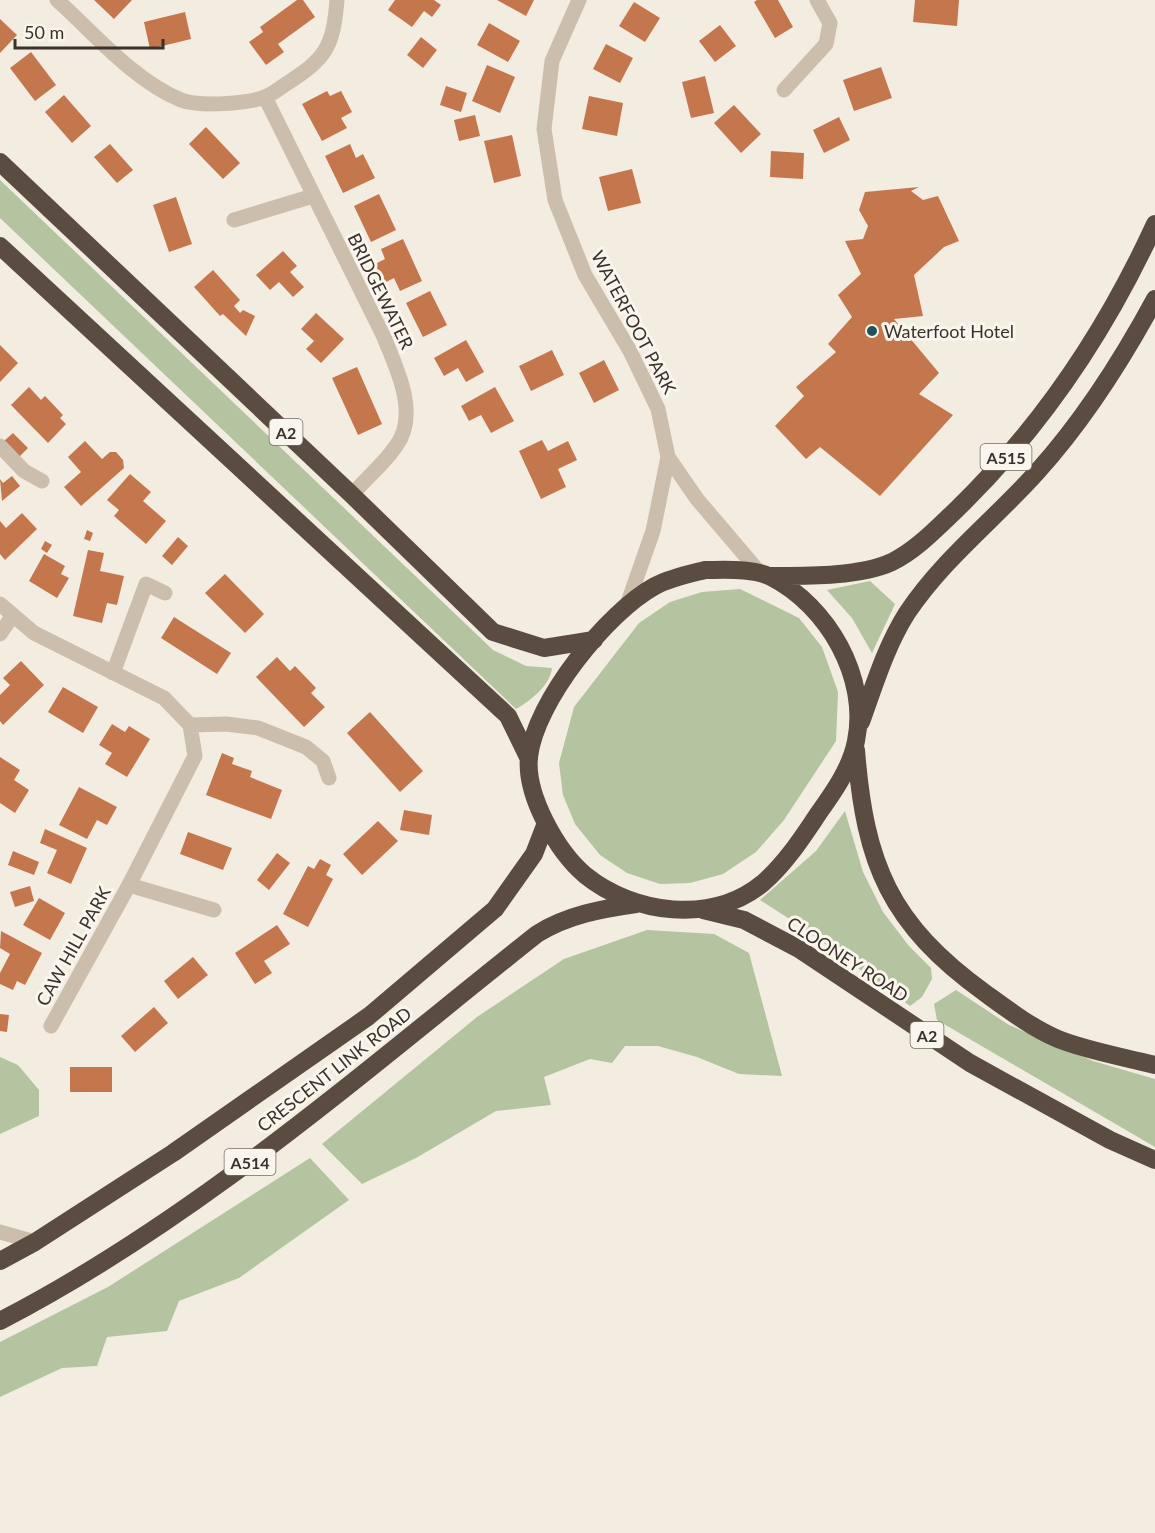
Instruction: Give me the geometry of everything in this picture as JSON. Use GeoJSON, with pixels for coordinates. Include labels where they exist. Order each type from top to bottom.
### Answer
{"type":"FeatureCollection","features":[{"type":"Feature","properties":{"kind":"highway","name":"A2"},"geometry":{"type":"LineString","coordinates":[[0,162],[352,495],[493,633],[544,648],[594,640]]}},
{"type":"Feature","properties":{"kind":"highway","name":"A515"},"geometry":{"type":"LineString","coordinates":[[765,575],[813,576],[867,568],[892,562],[926,539],[973,494],[1034,425],[1089,349],[1132,273],[1155,224]]}},
{"type":"Feature","properties":{"kind":"highway"},"geometry":{"type":"LineString","coordinates":[[0,246],[508,716],[529,759],[535,793],[546,823],[568,860],[604,890],[638,904]]}},
{"type":"Feature","properties":{"kind":"highway","name":"A515"},"geometry":{"type":"LineString","coordinates":[[857,738],[881,666],[907,614],[947,562],[1037,471],[1118,363],[1155,299]]}},
{"type":"Feature","properties":{"kind":"highway"},"geometry":{"type":"LineString","coordinates":[[529,759],[536,725],[551,697],[594,640],[627,605],[656,585],[705,570],[765,575],[794,592],[823,619],[844,653],[856,689],[860,796],[870,846],[887,889],[912,927],[949,967],[1009,1010],[1058,1039],[1155,1065]]}},
{"type":"Feature","properties":{"kind":"highway"},"geometry":{"type":"LineString","coordinates":[[702,909],[737,898],[762,884],[792,852],[830,796],[857,738]]}},
{"type":"Feature","properties":{"kind":"highway","name":"CRESCENT LINK ROAD"},"geometry":{"type":"LineString","coordinates":[[0,1261],[35,1242],[173,1153],[369,1016],[495,909],[534,854],[546,823]]}},
{"type":"Feature","properties":{"kind":"highway","name":"A514"},"geometry":{"type":"LineString","coordinates":[[638,904],[663,909],[702,909]]}},
{"type":"Feature","properties":{"kind":"highway","name":"CRESCENT LINK ROAD"},"geometry":{"type":"LineString","coordinates":[[0,1320],[62,1289],[221,1184],[537,934],[568,919],[600,909],[638,904]]}},
{"type":"Feature","properties":{"kind":"highway","name":"CLOONEY ROAD"},"geometry":{"type":"LineString","coordinates":[[702,909],[744,920],[799,949],[970,1063],[1110,1140],[1155,1160]]}},
{"type":"Feature","properties":{"kind":"street"},"geometry":{"type":"LineString","coordinates":[[57,0],[131,68],[183,101],[229,104],[266,97],[315,65],[332,41],[337,0]]}},
{"type":"Feature","properties":{"kind":"street","name":"WATERFOOT PARK"},"geometry":{"type":"LineString","coordinates":[[579,0],[552,62],[544,129],[555,200],[585,275],[630,351],[658,409],[668,456],[697,499],[765,575]]}},
{"type":"Feature","properties":{"kind":"street"},"geometry":{"type":"LineString","coordinates":[[784,90],[826,44],[830,23],[817,0]]}},
{"type":"Feature","properties":{"kind":"street","name":"BRIDGEWATER"},"geometry":{"type":"LineString","coordinates":[[266,97],[312,196],[383,335],[394,363],[408,413],[398,444],[352,495]]}},
{"type":"Feature","properties":{"kind":"street"},"geometry":{"type":"LineString","coordinates":[[234,220],[312,196]]}},
{"type":"Feature","properties":{"kind":"street"},"geometry":{"type":"LineString","coordinates":[[0,446],[24,471],[42,481]]}},
{"type":"Feature","properties":{"kind":"street","name":"WATERFOOT PARK"},"geometry":{"type":"LineString","coordinates":[[627,605],[653,531],[668,456]]}},
{"type":"Feature","properties":{"kind":"street"},"geometry":{"type":"LineString","coordinates":[[113,673],[146,584],[165,593]]}},
{"type":"Feature","properties":{"kind":"street"},"geometry":{"type":"LineString","coordinates":[[0,604],[34,633],[164,698],[190,725],[226,724],[258,728],[306,747],[323,761],[329,778]]}},
{"type":"Feature","properties":{"kind":"street"},"geometry":{"type":"LineString","coordinates":[[0,634],[13,615]]}},
{"type":"Feature","properties":{"kind":"street","name":"CAW HILL PARK"},"geometry":{"type":"LineString","coordinates":[[51,1026],[129,885],[195,756],[190,725]]}},
{"type":"Feature","properties":{"kind":"street","name":"CAW HILL PARK"},"geometry":{"type":"LineString","coordinates":[[129,885],[214,910]]}},
{"type":"Feature","properties":{"kind":"street"},"geometry":{"type":"LineString","coordinates":[[0,1232],[35,1242]]}},
{"type":"Feature","properties":{"kind":"green space"},"geometry":{"type":"Polygon","coordinates":[[[0,180],[493,650],[526,666],[552,668],[548,681],[543,687],[516,709],[0,218],[0,180]]]}},
{"type":"Feature","properties":{"kind":"green space"},"geometry":{"type":"Polygon","coordinates":[[[870,581],[895,604],[872,653],[852,618],[827,590],[870,581]]]}},
{"type":"Feature","properties":{"kind":"green space"},"geometry":{"type":"Polygon","coordinates":[[[740,589],[799,618],[822,647],[838,692],[836,741],[784,820],[756,852],[723,874],[690,883],[660,884],[627,873],[600,855],[575,824],[563,795],[559,763],[574,707],[639,623],[670,602],[702,592],[740,589]]]}},
{"type":"Feature","properties":{"kind":"green space"},"geometry":{"type":"Polygon","coordinates":[[[845,811],[863,872],[883,912],[909,946],[931,968],[932,979],[922,997],[910,1006],[802,927],[760,900],[816,851],[845,811]]]}},
{"type":"Feature","properties":{"kind":"green space"},"geometry":{"type":"Polygon","coordinates":[[[647,930],[714,934],[749,953],[782,1076],[739,1074],[697,1057],[658,1046],[625,1046],[612,1063],[590,1059],[544,1077],[551,1105],[496,1111],[416,1158],[362,1184],[322,1144],[477,1017],[564,959],[647,930]]]}},
{"type":"Feature","properties":{"kind":"green space"},"geometry":{"type":"Polygon","coordinates":[[[956,990],[1009,1025],[1093,1061],[1155,1079],[1155,1147],[937,1020],[934,1004],[956,990]]]}},
{"type":"Feature","properties":{"kind":"green space"},"geometry":{"type":"Polygon","coordinates":[[[0,1057],[18,1065],[39,1090],[39,1116],[0,1134],[0,1057]]]}},
{"type":"Feature","properties":{"kind":"green space"},"geometry":{"type":"Polygon","coordinates":[[[310,1158],[349,1200],[239,1278],[179,1301],[167,1331],[107,1337],[97,1366],[62,1368],[0,1397],[0,1342],[108,1287],[310,1158]]]}},
{"type":"Feature","properties":{"kind":"building"},"geometry":{"type":"Polygon","coordinates":[[[94,0],[132,0],[114,19],[94,0]]]}},
{"type":"Feature","properties":{"kind":"building"},"geometry":{"type":"Polygon","coordinates":[[[297,0],[303,0],[315,17],[278,44],[284,52],[266,65],[249,42],[263,32],[260,27],[297,0]]]}},
{"type":"Feature","properties":{"kind":"building"},"geometry":{"type":"Polygon","coordinates":[[[395,0],[434,0],[441,5],[432,17],[424,11],[412,27],[388,10],[395,0]]]}},
{"type":"Feature","properties":{"kind":"building"},"geometry":{"type":"Polygon","coordinates":[[[497,0],[534,0],[526,16],[497,0]]]}},
{"type":"Feature","properties":{"kind":"building"},"geometry":{"type":"Polygon","coordinates":[[[778,0],[793,27],[775,38],[754,2],[778,0]]]}},
{"type":"Feature","properties":{"kind":"building"},"geometry":{"type":"Polygon","coordinates":[[[915,0],[959,0],[957,26],[913,22],[915,0]]]}},
{"type":"Feature","properties":{"kind":"building"},"geometry":{"type":"Polygon","coordinates":[[[634,2],[660,18],[645,42],[619,26],[634,2]]]}},
{"type":"Feature","properties":{"kind":"building"},"geometry":{"type":"Polygon","coordinates":[[[185,12],[191,39],[150,49],[144,22],[185,12]]]}},
{"type":"Feature","properties":{"kind":"building"},"geometry":{"type":"Polygon","coordinates":[[[0,19],[17,35],[0,53],[0,19]]]}},
{"type":"Feature","properties":{"kind":"building"},"geometry":{"type":"Polygon","coordinates":[[[489,23],[520,41],[508,62],[477,45],[489,23]]]}},
{"type":"Feature","properties":{"kind":"building"},"geometry":{"type":"Polygon","coordinates":[[[720,25],[736,46],[715,62],[699,41],[720,25]]]}},
{"type":"Feature","properties":{"kind":"building"},"geometry":{"type":"Polygon","coordinates":[[[421,37],[437,50],[423,68],[407,55],[421,37]]]}},
{"type":"Feature","properties":{"kind":"building"},"geometry":{"type":"Polygon","coordinates":[[[606,44],[633,58],[620,83],[593,69],[606,44]]]}},
{"type":"Feature","properties":{"kind":"building"},"geometry":{"type":"Polygon","coordinates":[[[31,52],[56,85],[35,101],[10,68],[31,52]]]}},
{"type":"Feature","properties":{"kind":"building"},"geometry":{"type":"Polygon","coordinates":[[[487,65],[515,77],[500,113],[472,101],[487,65]]]}},
{"type":"Feature","properties":{"kind":"building"},"geometry":{"type":"Polygon","coordinates":[[[881,67],[892,98],[854,111],[843,80],[881,67]]]}},
{"type":"Feature","properties":{"kind":"building"},"geometry":{"type":"Polygon","coordinates":[[[705,76],[714,113],[691,118],[682,82],[705,76]]]}},
{"type":"Feature","properties":{"kind":"building"},"geometry":{"type":"Polygon","coordinates":[[[446,86],[467,93],[461,112],[440,105],[446,86]]]}},
{"type":"Feature","properties":{"kind":"building"},"geometry":{"type":"Polygon","coordinates":[[[327,91],[330,96],[341,91],[352,112],[341,118],[347,128],[322,141],[302,104],[327,91]]]}},
{"type":"Feature","properties":{"kind":"building"},"geometry":{"type":"Polygon","coordinates":[[[64,95],[91,126],[72,143],[45,112],[64,95]]]}},
{"type":"Feature","properties":{"kind":"building"},"geometry":{"type":"Polygon","coordinates":[[[589,96],[623,103],[617,136],[582,129],[589,96]]]}},
{"type":"Feature","properties":{"kind":"building"},"geometry":{"type":"Polygon","coordinates":[[[734,105],[761,134],[741,153],[714,123],[734,105]]]}},
{"type":"Feature","properties":{"kind":"building"},"geometry":{"type":"Polygon","coordinates":[[[475,115],[480,136],[459,141],[454,120],[475,115]]]}},
{"type":"Feature","properties":{"kind":"building"},"geometry":{"type":"Polygon","coordinates":[[[839,117],[850,140],[824,153],[813,130],[839,117]]]}},
{"type":"Feature","properties":{"kind":"building"},"geometry":{"type":"Polygon","coordinates":[[[206,127],[240,163],[223,179],[189,144],[206,127]]]}},
{"type":"Feature","properties":{"kind":"building"},"geometry":{"type":"Polygon","coordinates":[[[512,135],[521,176],[494,183],[484,141],[512,135]]]}},
{"type":"Feature","properties":{"kind":"building"},"geometry":{"type":"Polygon","coordinates":[[[110,144],[133,170],[117,183],[94,157],[110,144]]]}},
{"type":"Feature","properties":{"kind":"building"},"geometry":{"type":"Polygon","coordinates":[[[350,144],[356,158],[363,154],[375,178],[343,193],[325,156],[350,144]]]}},
{"type":"Feature","properties":{"kind":"building"},"geometry":{"type":"Polygon","coordinates":[[[771,151],[804,153],[803,179],[770,177],[771,151]]]}},
{"type":"Feature","properties":{"kind":"building"},"geometry":{"type":"Polygon","coordinates":[[[632,169],[641,203],[608,211],[599,177],[632,169]]]}},
{"type":"Feature","properties":{"kind":"building","name":"Waterfoot Hotel"},"geometry":{"type":"Polygon","coordinates":[[[919,187],[911,191],[923,200],[938,196],[959,241],[944,247],[914,275],[923,316],[894,319],[939,373],[919,394],[953,415],[880,496],[820,447],[806,459],[775,426],[804,396],[796,387],[836,352],[828,344],[852,317],[838,295],[861,274],[845,241],[863,239],[868,226],[859,210],[865,192],[919,187]]]}},
{"type":"Feature","properties":{"kind":"building"},"geometry":{"type":"Polygon","coordinates":[[[379,194],[396,230],[371,242],[354,206],[379,194]]]}},
{"type":"Feature","properties":{"kind":"building"},"geometry":{"type":"Polygon","coordinates":[[[176,197],[192,244],[169,252],[153,205],[176,197]]]}},
{"type":"Feature","properties":{"kind":"building"},"geometry":{"type":"Polygon","coordinates":[[[403,239],[422,281],[400,291],[394,278],[384,283],[375,264],[385,259],[381,249],[403,239]]]}},
{"type":"Feature","properties":{"kind":"building"},"geometry":{"type":"Polygon","coordinates":[[[283,251],[297,266],[290,272],[304,287],[293,297],[279,282],[270,290],[256,275],[283,251]]]}},
{"type":"Feature","properties":{"kind":"building"},"geometry":{"type":"Polygon","coordinates":[[[213,270],[240,300],[234,306],[240,313],[243,310],[255,316],[246,336],[223,314],[220,316],[194,287],[213,270]]]}},
{"type":"Feature","properties":{"kind":"building"},"geometry":{"type":"Polygon","coordinates":[[[430,291],[447,325],[423,337],[406,303],[430,291]]]}},
{"type":"Feature","properties":{"kind":"building"},"geometry":{"type":"Polygon","coordinates":[[[316,313],[344,339],[321,363],[306,349],[314,341],[301,329],[316,313]]]}},
{"type":"Feature","properties":{"kind":"building"},"geometry":{"type":"Polygon","coordinates":[[[466,340],[484,372],[466,382],[458,368],[444,376],[434,358],[466,340]]]}},
{"type":"Feature","properties":{"kind":"building"},"geometry":{"type":"Polygon","coordinates":[[[0,345],[18,363],[0,382],[0,345]]]}},
{"type":"Feature","properties":{"kind":"building"},"geometry":{"type":"Polygon","coordinates":[[[552,350],[564,375],[531,391],[519,366],[552,350]]]}},
{"type":"Feature","properties":{"kind":"building"},"geometry":{"type":"Polygon","coordinates":[[[604,360],[619,390],[594,403],[579,373],[604,360]]]}},
{"type":"Feature","properties":{"kind":"building"},"geometry":{"type":"Polygon","coordinates":[[[357,367],[382,424],[358,435],[332,378],[357,367]]]}},
{"type":"Feature","properties":{"kind":"building"},"geometry":{"type":"Polygon","coordinates":[[[29,387],[41,400],[45,396],[63,415],[60,418],[66,424],[48,443],[11,405],[29,387]]]}},
{"type":"Feature","properties":{"kind":"building"},"geometry":{"type":"Polygon","coordinates":[[[495,387],[514,421],[491,433],[481,415],[469,421],[461,406],[495,387]]]}},
{"type":"Feature","properties":{"kind":"building"},"geometry":{"type":"Polygon","coordinates":[[[13,433],[28,448],[19,457],[4,441],[13,433]]]}},
{"type":"Feature","properties":{"kind":"building"},"geometry":{"type":"Polygon","coordinates":[[[542,440],[548,451],[568,441],[577,460],[558,469],[566,487],[541,499],[519,451],[542,440]]]}},
{"type":"Feature","properties":{"kind":"building"},"geometry":{"type":"Polygon","coordinates":[[[85,441],[102,459],[110,452],[116,452],[123,460],[124,468],[81,506],[64,487],[81,472],[68,457],[85,441]]]}},
{"type":"Feature","properties":{"kind":"building"},"geometry":{"type":"Polygon","coordinates":[[[130,474],[151,492],[143,501],[166,521],[146,544],[114,516],[119,510],[107,500],[130,474]]]}},
{"type":"Feature","properties":{"kind":"building"},"geometry":{"type":"Polygon","coordinates":[[[12,476],[20,486],[2,501],[0,479],[3,483],[12,476]]]}},
{"type":"Feature","properties":{"kind":"building"},"geometry":{"type":"Polygon","coordinates":[[[22,513],[37,529],[5,560],[0,554],[0,521],[6,528],[22,513]]]}},
{"type":"Feature","properties":{"kind":"building"},"geometry":{"type":"Polygon","coordinates":[[[87,530],[93,533],[90,541],[84,539],[87,530]]]}},
{"type":"Feature","properties":{"kind":"building"},"geometry":{"type":"Polygon","coordinates":[[[178,537],[188,546],[172,565],[162,556],[178,537]]]}},
{"type":"Feature","properties":{"kind":"building"},"geometry":{"type":"Polygon","coordinates":[[[45,541],[52,545],[47,553],[41,549],[45,541]]]}},
{"type":"Feature","properties":{"kind":"building"},"geometry":{"type":"Polygon","coordinates":[[[88,550],[104,553],[100,571],[124,576],[117,605],[107,603],[102,623],[73,616],[88,550]]]}},
{"type":"Feature","properties":{"kind":"building"},"geometry":{"type":"Polygon","coordinates":[[[44,554],[65,566],[61,574],[69,578],[57,598],[29,581],[44,554]]]}},
{"type":"Feature","properties":{"kind":"building"},"geometry":{"type":"Polygon","coordinates":[[[225,574],[264,614],[245,633],[205,593],[225,574]]]}},
{"type":"Feature","properties":{"kind":"building"},"geometry":{"type":"Polygon","coordinates":[[[174,617],[231,653],[217,674],[161,638],[174,617]]]}},
{"type":"Feature","properties":{"kind":"building"},"geometry":{"type":"Polygon","coordinates":[[[277,657],[290,671],[295,666],[316,688],[311,693],[325,707],[304,727],[256,677],[277,657]]]}},
{"type":"Feature","properties":{"kind":"building"},"geometry":{"type":"Polygon","coordinates":[[[21,661],[44,685],[3,725],[0,721],[0,695],[10,685],[3,678],[21,661]]]}},
{"type":"Feature","properties":{"kind":"building"},"geometry":{"type":"Polygon","coordinates":[[[63,687],[98,707],[83,733],[48,712],[63,687]]]}},
{"type":"Feature","properties":{"kind":"building"},"geometry":{"type":"Polygon","coordinates":[[[370,712],[423,771],[400,792],[347,733],[370,712]]]}},
{"type":"Feature","properties":{"kind":"building"},"geometry":{"type":"Polygon","coordinates":[[[112,724],[125,732],[129,726],[150,739],[127,777],[105,764],[112,753],[99,745],[112,724]]]}},
{"type":"Feature","properties":{"kind":"building"},"geometry":{"type":"Polygon","coordinates":[[[222,753],[234,758],[232,764],[252,771],[250,777],[282,790],[271,819],[206,795],[222,753]]]}},
{"type":"Feature","properties":{"kind":"building"},"geometry":{"type":"Polygon","coordinates":[[[0,757],[20,770],[14,780],[29,790],[15,813],[0,803],[0,757]]]}},
{"type":"Feature","properties":{"kind":"building"},"geometry":{"type":"Polygon","coordinates":[[[79,787],[117,807],[107,825],[97,820],[87,839],[59,825],[79,787]]]}},
{"type":"Feature","properties":{"kind":"building"},"geometry":{"type":"Polygon","coordinates":[[[404,810],[432,815],[429,835],[400,830],[404,810]]]}},
{"type":"Feature","properties":{"kind":"building"},"geometry":{"type":"Polygon","coordinates":[[[378,821],[398,841],[362,875],[343,854],[378,821]]]}},
{"type":"Feature","properties":{"kind":"building"},"geometry":{"type":"Polygon","coordinates":[[[45,829],[87,848],[71,884],[47,873],[57,850],[40,843],[45,829]]]}},
{"type":"Feature","properties":{"kind":"building"},"geometry":{"type":"Polygon","coordinates":[[[188,832],[232,848],[223,870],[180,854],[188,832]]]}},
{"type":"Feature","properties":{"kind":"building"},"geometry":{"type":"Polygon","coordinates":[[[13,851],[39,862],[34,875],[8,865],[13,851]]]}},
{"type":"Feature","properties":{"kind":"building"},"geometry":{"type":"Polygon","coordinates":[[[277,853],[290,863],[269,890],[257,880],[277,853]]]}},
{"type":"Feature","properties":{"kind":"building"},"geometry":{"type":"Polygon","coordinates":[[[320,859],[331,865],[326,875],[333,879],[308,927],[283,914],[308,866],[314,869],[320,859]]]}},
{"type":"Feature","properties":{"kind":"building"},"geometry":{"type":"Polygon","coordinates":[[[30,886],[34,901],[15,907],[10,892],[30,886]]]}},
{"type":"Feature","properties":{"kind":"building"},"geometry":{"type":"Polygon","coordinates":[[[39,898],[65,913],[50,940],[23,925],[39,898]]]}},
{"type":"Feature","properties":{"kind":"building"},"geometry":{"type":"Polygon","coordinates":[[[277,925],[290,944],[264,961],[272,973],[255,984],[235,953],[277,925]]]}},
{"type":"Feature","properties":{"kind":"building"},"geometry":{"type":"Polygon","coordinates":[[[1,931],[42,953],[25,985],[17,981],[13,990],[0,984],[0,973],[10,954],[0,948],[1,931]]]}},
{"type":"Feature","properties":{"kind":"building"},"geometry":{"type":"Polygon","coordinates":[[[193,957],[208,975],[178,999],[164,981],[193,957]]]}},
{"type":"Feature","properties":{"kind":"building"},"geometry":{"type":"Polygon","coordinates":[[[154,1007],[168,1023],[135,1052],[121,1036],[154,1007]]]}},
{"type":"Feature","properties":{"kind":"building"},"geometry":{"type":"Polygon","coordinates":[[[0,1014],[9,1015],[7,1032],[0,1031],[0,1014]]]}},
{"type":"Feature","properties":{"kind":"building"},"geometry":{"type":"Polygon","coordinates":[[[70,1067],[112,1067],[112,1092],[70,1092],[70,1067]]]}},
{"type":"Feature","properties":{"kind":"place","name":"Waterfoot Hotel"},"geometry":{"type":"Point","coordinates":[872,331]}}]}
